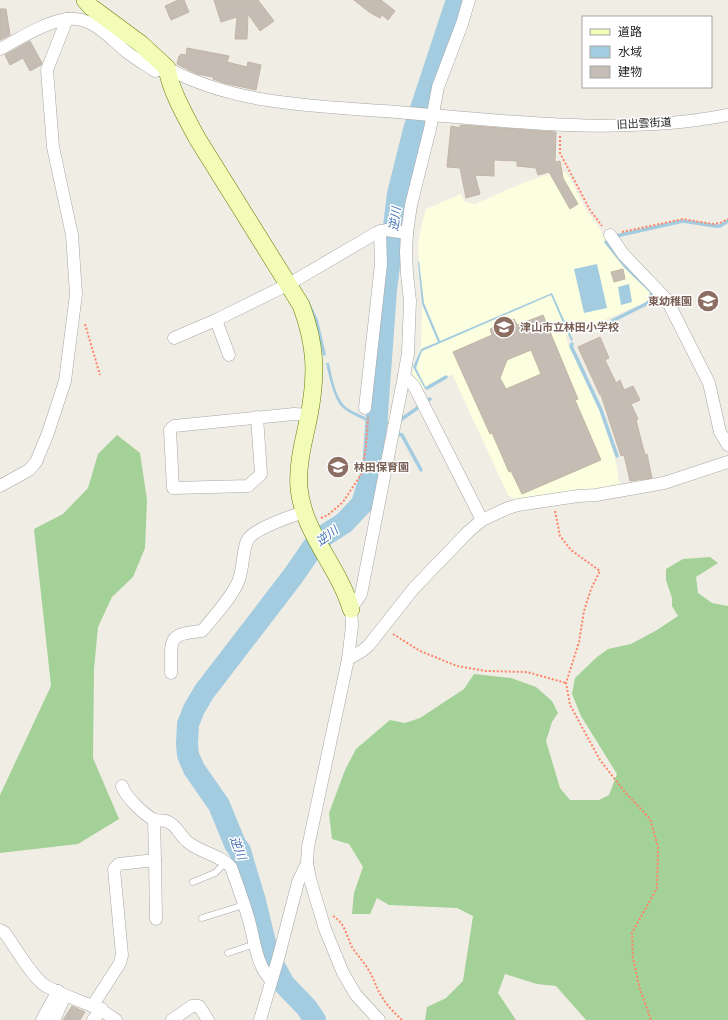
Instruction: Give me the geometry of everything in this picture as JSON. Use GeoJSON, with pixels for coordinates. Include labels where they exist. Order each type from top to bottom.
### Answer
{"type":"FeatureCollection","features":[{"type":"Feature","properties":{"kind":"street"},"geometry":{"type":"LineString","coordinates":[[85,0],[91,7],[141,44],[168,68],[168,75],[172,86],[185,116],[197,138],[302,305],[308,323],[312,342],[314,364],[313,388],[299,470],[299,489],[308,521],[322,550],[342,585],[351,608],[352,626],[348,659],[313,821],[308,847],[307,863],[310,879],[325,929],[343,973],[356,995],[379,1020]]}},
{"type":"Feature","properties":{"kind":"street"},"geometry":{"type":"LineString","coordinates":[[365,408],[380,264],[393,232],[411,205],[430,115],[438,87],[462,24],[469,0]]}},
{"type":"Feature","properties":{"kind":"street"},"geometry":{"type":"LineString","coordinates":[[0,49],[53,23],[67,19],[78,19],[99,28],[127,52],[155,71],[168,68]]}},
{"type":"Feature","properties":{"kind":"street"},"geometry":{"type":"LineString","coordinates":[[0,486],[29,470],[36,462],[48,433],[65,381],[76,294],[72,235],[53,146],[47,70],[67,19]]}},
{"type":"Feature","properties":{"kind":"street","name":"旧出雲街道"},"geometry":{"type":"LineString","coordinates":[[168,68],[186,78],[248,96],[316,107],[559,124],[600,125],[661,124],[728,115]]}},
{"type":"Feature","properties":{"kind":"street"},"geometry":{"type":"LineString","coordinates":[[174,338],[216,320],[393,232]]}},
{"type":"Feature","properties":{"kind":"street"},"geometry":{"type":"LineString","coordinates":[[351,608],[360,594],[404,376],[410,326],[410,301],[406,274],[406,252],[393,232]]}},
{"type":"Feature","properties":{"kind":"street"},"geometry":{"type":"LineString","coordinates":[[610,235],[623,254],[667,300],[710,383],[720,432],[728,445]]}},
{"type":"Feature","properties":{"kind":"street"},"geometry":{"type":"LineString","coordinates":[[216,320],[229,355]]}},
{"type":"Feature","properties":{"kind":"street"},"geometry":{"type":"LineString","coordinates":[[404,376],[414,386],[482,520]]}},
{"type":"Feature","properties":{"kind":"street"},"geometry":{"type":"LineString","coordinates":[[257,417],[261,474],[248,486],[173,488],[170,430],[174,426],[257,417],[294,414],[309,415]]}},
{"type":"Feature","properties":{"kind":"street"},"geometry":{"type":"LineString","coordinates":[[348,659],[362,651],[414,588],[468,532],[482,520],[508,508],[664,483],[728,462]]}},
{"type":"Feature","properties":{"kind":"street"},"geometry":{"type":"LineString","coordinates":[[171,673],[172,642],[176,636],[185,633],[202,631],[228,597],[238,582],[243,569],[244,547],[248,538],[256,532],[308,521]]}},
{"type":"Feature","properties":{"kind":"street"},"geometry":{"type":"LineString","coordinates":[[122,786],[124,791],[144,813],[154,820],[167,821],[172,824],[190,844],[226,862],[232,867],[262,965],[267,976],[272,978]]}},
{"type":"Feature","properties":{"kind":"street"},"geometry":{"type":"LineString","coordinates":[[154,820],[156,919]]}},
{"type":"Feature","properties":{"kind":"street"},"geometry":{"type":"LineString","coordinates":[[93,1020],[97,1007],[120,963],[122,955],[114,870],[119,864],[155,860]]}},
{"type":"Feature","properties":{"kind":"street"},"geometry":{"type":"LineString","coordinates":[[260,1020],[298,882],[307,863]]}},
{"type":"Feature","properties":{"kind":"street"},"geometry":{"type":"LineString","coordinates":[[0,930],[4,932],[41,982],[58,991],[97,1007],[116,1020]]}},
{"type":"Feature","properties":{"kind":"street"},"geometry":{"type":"LineString","coordinates":[[42,1020],[58,991]]}},
{"type":"Feature","properties":{"kind":"street"},"geometry":{"type":"LineString","coordinates":[[54,1020],[63,1000],[58,991]]}},
{"type":"Feature","properties":{"kind":"street"},"geometry":{"type":"LineString","coordinates":[[172,1020],[192,1006],[199,1006],[208,1020]]}},
{"type":"Feature","properties":{"kind":"lane"},"geometry":{"type":"LineString","coordinates":[[193,882],[215,873],[226,862]]}},
{"type":"Feature","properties":{"kind":"lane"},"geometry":{"type":"LineString","coordinates":[[202,918],[244,905]]}},
{"type":"Feature","properties":{"kind":"lane"},"geometry":{"type":"LineString","coordinates":[[228,953],[255,944]]}},
{"type":"Feature","properties":{"kind":"path"},"geometry":{"type":"LineString","coordinates":[[559,124],[560,153],[590,210],[610,235],[683,220],[720,224],[728,219]]}},
{"type":"Feature","properties":{"kind":"path"},"geometry":{"type":"LineString","coordinates":[[84,324],[100,376]]}},
{"type":"Feature","properties":{"kind":"path"},"geometry":{"type":"LineString","coordinates":[[308,521],[328,515],[343,502],[362,474],[369,414],[365,408]]}},
{"type":"Feature","properties":{"kind":"path"},"geometry":{"type":"LineString","coordinates":[[552,500],[560,536],[571,550],[600,571],[591,589],[584,611],[579,642],[566,683],[570,705],[600,760],[624,792],[650,819],[658,847],[657,888],[632,933],[633,958],[639,986],[651,1020]]}},
{"type":"Feature","properties":{"kind":"path"},"geometry":{"type":"LineString","coordinates":[[383,627],[420,651],[457,666],[486,672],[526,672],[566,683]]}},
{"type":"Feature","properties":{"kind":"path"},"geometry":{"type":"LineString","coordinates":[[320,911],[326,912],[340,920],[351,945],[368,968],[381,996],[402,1020]]}},
{"type":"Feature","properties":{"kind":"shaded area","name":"津山市立林田小学校"},"geometry":{"type":"Polygon","coordinates":[[[565,172],[587,212],[597,224],[605,239],[626,264],[653,289],[648,301],[566,337],[569,347],[599,410],[615,457],[620,487],[516,501],[508,495],[452,374],[423,390],[412,372],[421,345],[422,306],[418,246],[426,209],[461,194],[465,202],[475,204],[525,182],[550,174],[565,172]]]}},
{"type":"Feature","properties":{"kind":"green space"},"geometry":{"type":"Polygon","coordinates":[[[117,435],[140,453],[147,500],[145,548],[133,577],[112,597],[98,627],[94,669],[93,758],[119,819],[78,844],[0,853],[0,795],[51,686],[34,529],[63,514],[88,488],[98,454],[117,435]]]}},
{"type":"Feature","properties":{"kind":"green space"},"geometry":{"type":"Polygon","coordinates":[[[710,557],[718,563],[696,577],[698,593],[712,603],[728,606],[728,1020],[586,1020],[556,986],[537,984],[505,974],[498,993],[516,1020],[425,1020],[427,1007],[446,998],[463,981],[473,916],[457,908],[389,905],[377,898],[370,914],[352,914],[354,893],[363,867],[349,844],[332,839],[329,813],[345,770],[356,749],[390,720],[405,723],[420,718],[464,689],[474,674],[511,678],[536,687],[552,701],[558,713],[552,722],[546,741],[560,788],[570,800],[599,800],[609,795],[617,774],[581,716],[572,694],[575,678],[597,657],[608,649],[631,644],[657,630],[678,616],[672,606],[672,598],[666,580],[666,569],[683,559],[710,557]]]}},
{"type":"Feature","properties":{"kind":"water"},"geometry":{"type":"Polygon","coordinates":[[[419,261],[424,303],[440,341],[552,293],[573,340],[571,341],[551,295],[422,351],[416,368],[426,388],[425,389],[413,367],[421,349],[438,342],[422,304],[419,261]]]}},
{"type":"Feature","properties":{"kind":"water"},"geometry":{"type":"Polygon","coordinates":[[[597,264],[607,308],[584,313],[574,269],[597,264]]]}},
{"type":"Feature","properties":{"kind":"water"},"geometry":{"type":"Polygon","coordinates":[[[629,284],[632,302],[621,305],[618,287],[629,284]]]}},
{"type":"Feature","properties":{"kind":"water"},"geometry":{"type":"Polygon","coordinates":[[[308,299],[318,320],[326,355],[323,356],[313,320],[305,301],[308,299]]]}},
{"type":"Feature","properties":{"kind":"water"},"geometry":{"type":"Polygon","coordinates":[[[326,363],[329,363],[334,386],[342,403],[346,407],[365,417],[366,421],[347,411],[340,405],[332,388],[326,363]]]}},
{"type":"Feature","properties":{"kind":"building"},"geometry":{"type":"Polygon","coordinates":[[[178,0],[184,0],[189,12],[171,20],[165,6],[178,0]]]}},
{"type":"Feature","properties":{"kind":"building"},"geometry":{"type":"Polygon","coordinates":[[[214,0],[258,0],[274,21],[260,31],[248,14],[247,39],[235,39],[237,17],[221,22],[214,0]]]}},
{"type":"Feature","properties":{"kind":"building"},"geometry":{"type":"Polygon","coordinates":[[[354,0],[381,0],[395,11],[388,20],[382,15],[380,18],[369,12],[354,0]]]}},
{"type":"Feature","properties":{"kind":"building"},"geometry":{"type":"Polygon","coordinates":[[[0,9],[6,9],[10,35],[0,40],[0,9]]]}},
{"type":"Feature","properties":{"kind":"building"},"geometry":{"type":"Polygon","coordinates":[[[30,41],[42,63],[41,65],[30,71],[23,58],[10,65],[5,55],[30,41]]]}},
{"type":"Feature","properties":{"kind":"building"},"geometry":{"type":"Polygon","coordinates":[[[187,48],[229,56],[227,62],[247,67],[248,62],[261,65],[256,90],[224,83],[213,79],[213,77],[197,74],[177,64],[181,54],[186,55],[187,48]]]}},
{"type":"Feature","properties":{"kind":"building"},"geometry":{"type":"Polygon","coordinates":[[[460,125],[556,132],[555,162],[560,161],[563,178],[578,204],[570,209],[549,172],[538,175],[536,168],[517,166],[517,161],[494,160],[494,176],[475,175],[480,194],[466,198],[460,168],[447,167],[451,126],[460,128],[460,125]]]}},
{"type":"Feature","properties":{"kind":"building"},"geometry":{"type":"Polygon","coordinates":[[[623,269],[625,279],[614,282],[611,272],[623,269]]]}},
{"type":"Feature","properties":{"kind":"building"},"geometry":{"type":"Polygon","coordinates":[[[543,315],[578,399],[575,400],[601,460],[522,494],[511,471],[509,472],[492,433],[490,434],[453,352],[492,335],[490,329],[514,319],[517,325],[543,315]],[[531,350],[507,360],[500,378],[506,389],[541,374],[531,350]]]}},
{"type":"Feature","properties":{"kind":"building"},"geometry":{"type":"Polygon","coordinates":[[[600,337],[609,358],[605,360],[616,383],[620,380],[624,390],[633,386],[640,400],[631,404],[638,419],[636,420],[645,455],[647,454],[652,478],[630,481],[624,455],[621,456],[601,395],[578,347],[600,337]]]}},
{"type":"Feature","properties":{"kind":"building"},"geometry":{"type":"Polygon","coordinates":[[[72,1006],[85,1012],[80,1020],[63,1020],[72,1006]]]}},
{"type":"Feature","properties":{"kind":"waterway","name":"逆川"},"geometry":{"type":"LineString","coordinates":[[315,1020],[307,1008],[284,984],[268,955],[255,901],[240,851],[235,844],[219,805],[194,769],[188,755],[188,724],[194,709],[204,692],[293,576],[313,547],[325,535],[344,523],[362,504],[373,468],[386,290],[398,194],[414,130],[457,0]]}},
{"type":"Feature","properties":{"kind":"waterway"},"geometry":{"type":"LineString","coordinates":[[616,236],[683,221],[715,226],[720,226],[728,221]]}},
{"type":"Feature","properties":{"kind":"waterway"},"geometry":{"type":"LineString","coordinates":[[606,242],[626,267],[652,292],[649,302],[612,321]]}},
{"type":"Feature","properties":{"kind":"waterway"},"geometry":{"type":"LineString","coordinates":[[572,344],[571,346],[601,410],[617,456]]}},
{"type":"Feature","properties":{"kind":"waterway"},"geometry":{"type":"LineString","coordinates":[[427,388],[446,377]]}},
{"type":"Feature","properties":{"kind":"waterway"},"geometry":{"type":"LineString","coordinates":[[399,421],[430,399]]}},
{"type":"Feature","properties":{"kind":"waterway","name":"逆川"},"geometry":{"type":"LineString","coordinates":[[372,421],[388,423]]}},
{"type":"Feature","properties":{"kind":"waterway"},"geometry":{"type":"LineString","coordinates":[[397,434],[402,435],[421,470]]}},
{"type":"Feature","properties":{"kind":"place","name":"東幼稚園"},"geometry":{"type":"Point","coordinates":[708,301]}},
{"type":"Feature","properties":{"kind":"place","name":"津山市立林田小学校"},"geometry":{"type":"Point","coordinates":[504,327]}},
{"type":"Feature","properties":{"kind":"place","name":"林田保育園"},"geometry":{"type":"Point","coordinates":[338,467]}}]}
